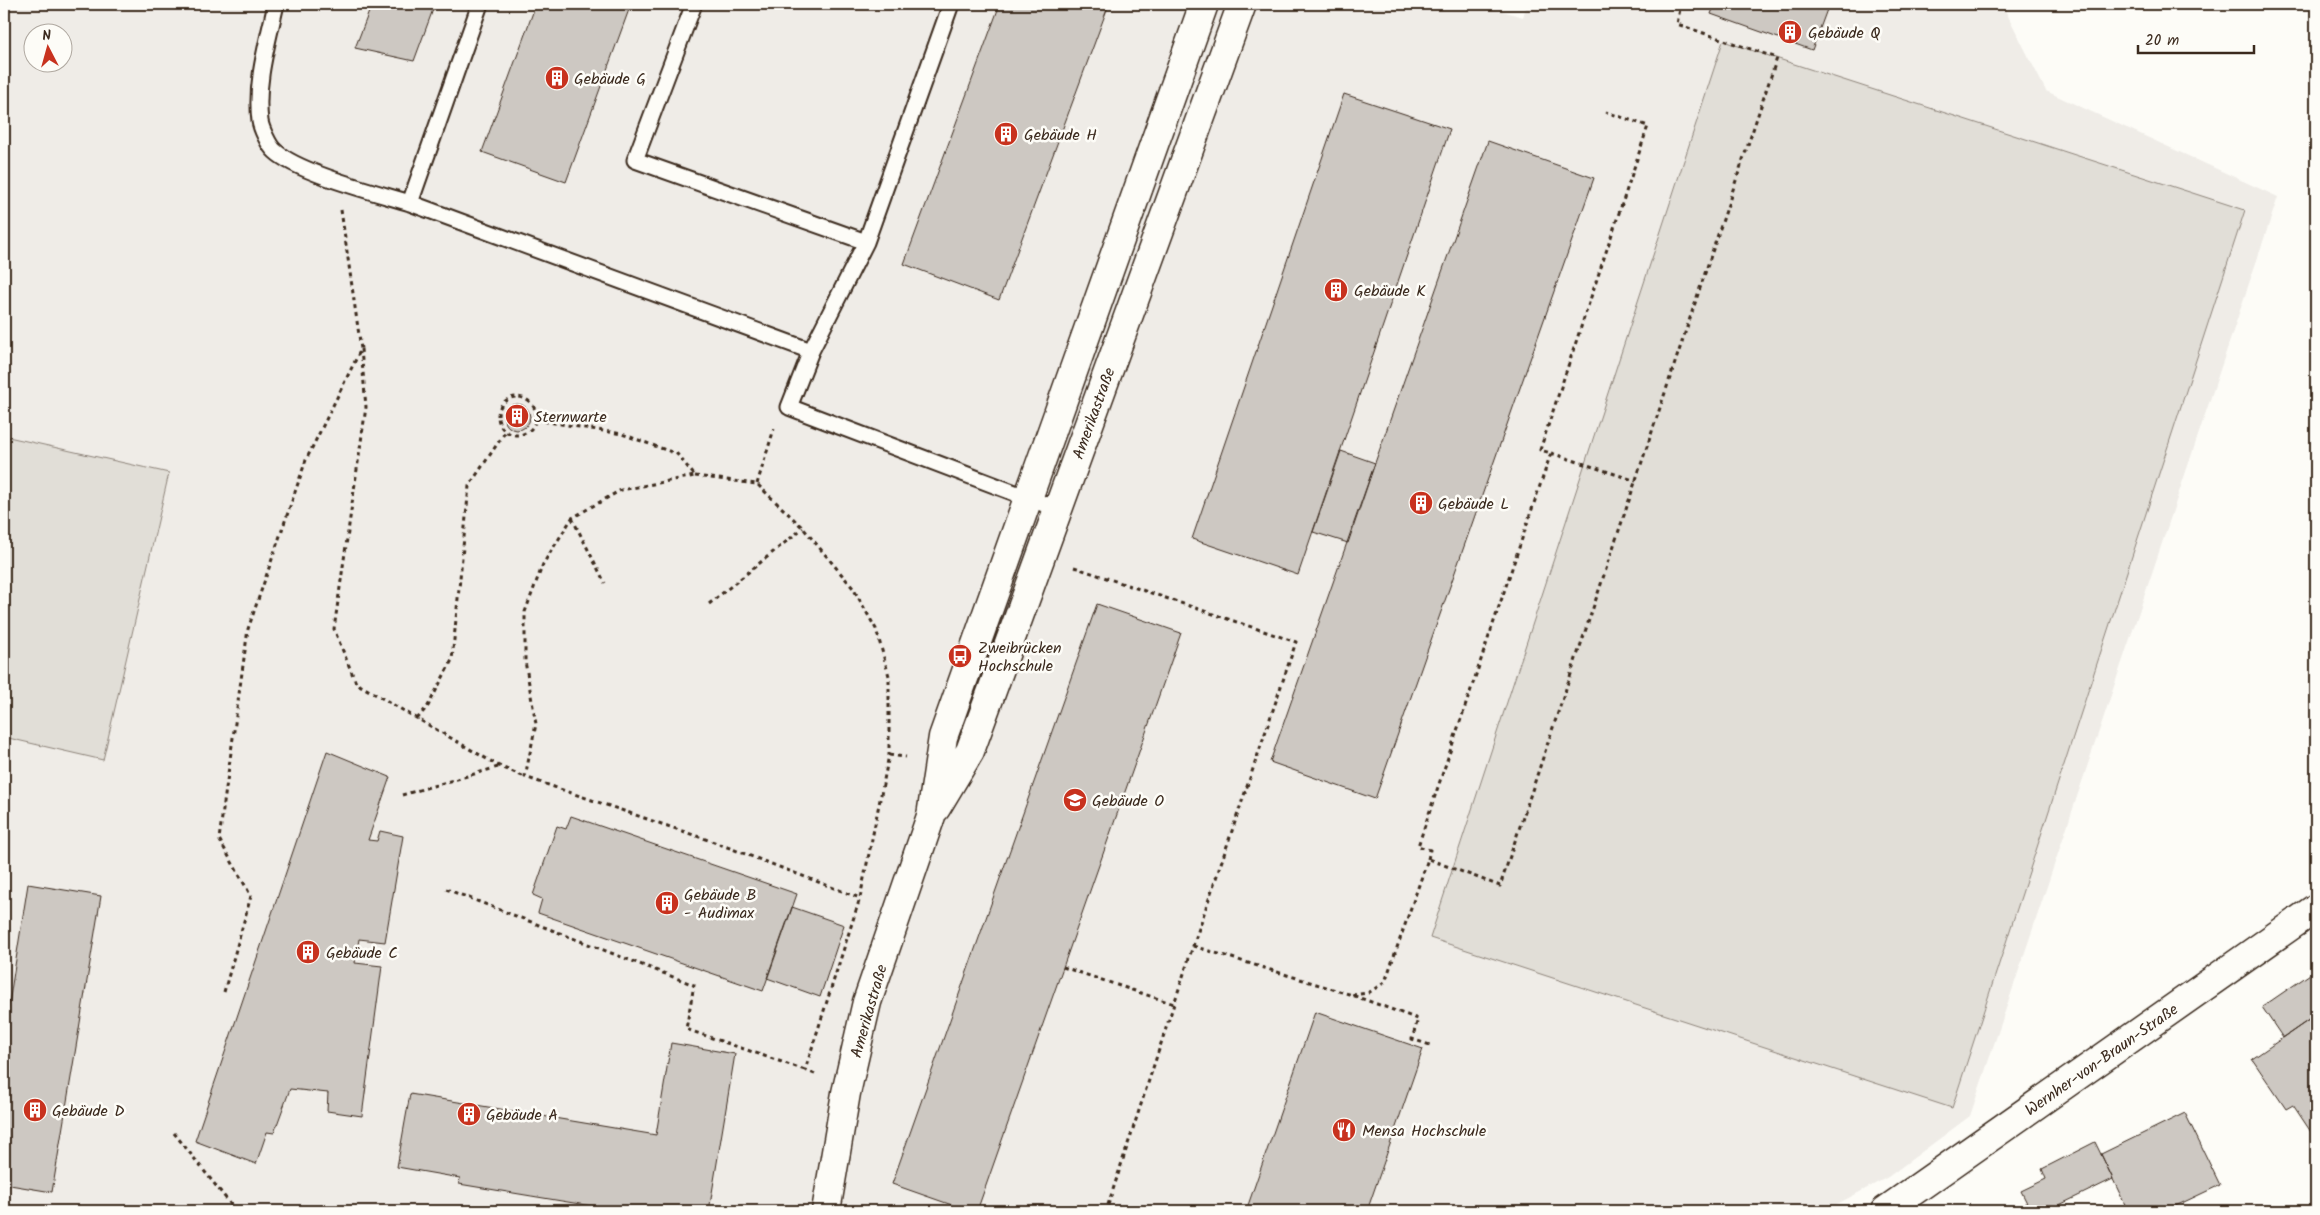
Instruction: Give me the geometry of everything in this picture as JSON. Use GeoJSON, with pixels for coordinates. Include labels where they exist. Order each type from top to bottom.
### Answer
{"type":"FeatureCollection","features":[{"type":"Feature","properties":{"kind":"street","name":"Amerikastraße"},"geometry":{"type":"LineString","coordinates":[[826,1211],[846,1093],[867,1002],[931,816],[943,737],[1030,498],[1204,4]]}},
{"type":"Feature","properties":{"kind":"street","name":"Amerikastraße"},"geometry":{"type":"LineString","coordinates":[[931,816],[970,751],[1242,4]]}},
{"type":"Feature","properties":{"kind":"street","name":"Wernher-von-Braun-Straße"},"geometry":{"type":"LineString","coordinates":[[1885,1211],[2316,908]]}},
{"type":"Feature","properties":{"kind":"lane"},"geometry":{"type":"LineString","coordinates":[[276,4],[259,88],[260,122],[274,151],[299,165],[342,182],[410,203],[811,351]]}},
{"type":"Feature","properties":{"kind":"lane"},"geometry":{"type":"LineString","coordinates":[[410,203],[480,4]]}},
{"type":"Feature","properties":{"kind":"lane"},"geometry":{"type":"LineString","coordinates":[[694,4],[635,160],[866,242]]}},
{"type":"Feature","properties":{"kind":"lane"},"geometry":{"type":"LineString","coordinates":[[951,4],[866,242],[811,351],[789,407],[1058,509]]}},
{"type":"Feature","properties":{"kind":"path"},"geometry":{"type":"LineString","coordinates":[[1428,859],[1500,886],[1778,58],[1678,24],[1682,4]]}},
{"type":"Feature","properties":{"kind":"path"},"geometry":{"type":"LineString","coordinates":[[1606,112],[1648,126],[1540,450],[1636,481]]}},
{"type":"Feature","properties":{"kind":"path"},"geometry":{"type":"LineString","coordinates":[[342,182],[341,215],[361,349],[366,406],[334,628],[356,683],[499,766],[525,776],[714,842],[860,898],[889,755],[889,676],[876,629],[853,588],[803,528],[758,484],[695,476],[621,490],[572,518],[543,564],[525,612],[525,661],[536,724],[525,776]]}},
{"type":"Feature","properties":{"kind":"path"},"geometry":{"type":"LineString","coordinates":[[224,992],[251,896],[219,839],[248,629],[306,460],[361,349]]}},
{"type":"Feature","properties":{"kind":"path"},"geometry":{"type":"LineString","coordinates":[[514,397],[523,398],[532,403],[536,411],[536,420],[525,434],[517,436],[506,431],[498,418],[500,409],[505,401],[514,397]]}},
{"type":"Feature","properties":{"kind":"path"},"geometry":{"type":"LineString","coordinates":[[758,484],[775,426],[789,407]]}},
{"type":"Feature","properties":{"kind":"path"},"geometry":{"type":"LineString","coordinates":[[536,420],[622,434],[678,454],[695,476]]}},
{"type":"Feature","properties":{"kind":"path"},"geometry":{"type":"LineString","coordinates":[[417,719],[428,706],[452,660],[468,486],[506,431]]}},
{"type":"Feature","properties":{"kind":"path"},"geometry":{"type":"LineString","coordinates":[[1352,995],[1368,993],[1385,982],[1428,859],[1430,850],[1418,846],[1551,453]]}},
{"type":"Feature","properties":{"kind":"path"},"geometry":{"type":"LineString","coordinates":[[572,518],[605,583]]}},
{"type":"Feature","properties":{"kind":"path"},"geometry":{"type":"LineString","coordinates":[[709,604],[803,528]]}},
{"type":"Feature","properties":{"kind":"path"},"geometry":{"type":"LineString","coordinates":[[1040,555],[1296,642],[1192,946],[1106,1211]]}},
{"type":"Feature","properties":{"kind":"path"},"geometry":{"type":"LineString","coordinates":[[889,755],[914,758]]}},
{"type":"Feature","properties":{"kind":"path"},"geometry":{"type":"LineString","coordinates":[[402,795],[499,766]]}},
{"type":"Feature","properties":{"kind":"path"},"geometry":{"type":"LineString","coordinates":[[446,889],[694,985],[686,1029],[805,1070]]}},
{"type":"Feature","properties":{"kind":"path"},"geometry":{"type":"LineString","coordinates":[[1192,946],[1352,995],[1418,1019],[1412,1039],[1430,1046]]}},
{"type":"Feature","properties":{"kind":"path"},"geometry":{"type":"LineString","coordinates":[[1064,966],[1174,1004]]}},
{"type":"Feature","properties":{"kind":"path"},"geometry":{"type":"LineString","coordinates":[[174,1133],[236,1211]]}},
{"type":"Feature","properties":{"kind":"shaded area"},"geometry":{"type":"Polygon","coordinates":[[[4,4],[1478,4],[1523,17],[1527,4],[2002,4],[2046,91],[2278,197],[1970,1116],[1888,1177],[1824,1211],[4,1211],[4,4]]]}},
{"type":"Feature","properties":{"kind":"shaded area"},"geometry":{"type":"Polygon","coordinates":[[[1723,41],[2245,210],[1952,1108],[1430,938],[1723,41]]]}},
{"type":"Feature","properties":{"kind":"shaded area"},"geometry":{"type":"Polygon","coordinates":[[[4,436],[169,473],[103,760],[4,737],[4,436]]]}},
{"type":"Feature","properties":{"kind":"building"},"geometry":{"type":"Polygon","coordinates":[[[372,4],[435,4],[414,61],[355,48],[372,4]]]}},
{"type":"Feature","properties":{"kind":"building","name":"Gebäude G"},"geometry":{"type":"Polygon","coordinates":[[[536,4],[631,4],[566,182],[482,152],[536,4]]]}},
{"type":"Feature","properties":{"kind":"building","name":"Gebäude H"},"geometry":{"type":"Polygon","coordinates":[[[1000,4],[1109,4],[999,300],[904,264],[1000,4]]]}},
{"type":"Feature","properties":{"kind":"building","name":"Gebäude Q"},"geometry":{"type":"Polygon","coordinates":[[[1715,4],[1829,4],[1812,50],[1711,14],[1715,4]]]}},
{"type":"Feature","properties":{"kind":"building","name":"Gebäude K"},"geometry":{"type":"Polygon","coordinates":[[[1344,94],[1450,129],[1298,575],[1192,539],[1344,94]]]}},
{"type":"Feature","properties":{"kind":"building","name":"Gebäude L"},"geometry":{"type":"Polygon","coordinates":[[[1488,141],[1594,178],[1375,799],[1270,762],[1488,141]]]}},
{"type":"Feature","properties":{"kind":"building","name":"Sternwarte"},"geometry":{"type":"Polygon","coordinates":[[[517,404],[526,408],[530,417],[526,426],[517,430],[508,426],[504,417],[508,408],[517,404]]]}},
{"type":"Feature","properties":{"kind":"building"},"geometry":{"type":"Polygon","coordinates":[[[1341,451],[1375,463],[1348,543],[1313,532],[1341,451]]]}},
{"type":"Feature","properties":{"kind":"building","name":"Gebäude O"},"geometry":{"type":"Polygon","coordinates":[[[1097,604],[1181,633],[977,1211],[969,1211],[892,1184],[1097,604]]]}},
{"type":"Feature","properties":{"kind":"building","name":"Gebäude C"},"geometry":{"type":"Polygon","coordinates":[[[327,751],[390,777],[368,840],[377,841],[380,831],[403,836],[385,942],[359,939],[355,963],[382,966],[362,1116],[327,1111],[328,1093],[290,1089],[274,1133],[267,1132],[256,1164],[195,1141],[327,751]]]}},
{"type":"Feature","properties":{"kind":"building","name":"Gebäude B - Audimax"},"geometry":{"type":"Polygon","coordinates":[[[571,816],[797,894],[763,991],[538,913],[542,899],[533,895],[557,826],[566,829],[571,816]]]}},
{"type":"Feature","properties":{"kind":"building","name":"Gebäude D"},"geometry":{"type":"Polygon","coordinates":[[[28,884],[101,896],[52,1192],[4,1184],[4,1035],[28,884]]]}},
{"type":"Feature","properties":{"kind":"building"},"geometry":{"type":"Polygon","coordinates":[[[792,907],[844,925],[820,997],[767,978],[792,907]]]}},
{"type":"Feature","properties":{"kind":"building"},"geometry":{"type":"Polygon","coordinates":[[[2316,970],[2316,1015],[2283,1038],[2262,1007],[2316,970]]]}},
{"type":"Feature","properties":{"kind":"building"},"geometry":{"type":"Polygon","coordinates":[[[1315,1012],[1423,1049],[1367,1211],[1246,1211],[1315,1012]]]}},
{"type":"Feature","properties":{"kind":"building"},"geometry":{"type":"Polygon","coordinates":[[[2316,1015],[2316,1129],[2311,1132],[2293,1105],[2286,1109],[2252,1059],[2316,1015]]]}},
{"type":"Feature","properties":{"kind":"building","name":"Gebäude A"},"geometry":{"type":"Polygon","coordinates":[[[671,1043],[735,1054],[709,1211],[622,1211],[459,1184],[460,1178],[397,1167],[410,1094],[656,1135],[671,1043]]]}},
{"type":"Feature","properties":{"kind":"building"},"geometry":{"type":"Polygon","coordinates":[[[2185,1113],[2220,1185],[2165,1211],[2128,1211],[2101,1154],[2185,1113]]]}},
{"type":"Feature","properties":{"kind":"building"},"geometry":{"type":"Polygon","coordinates":[[[2095,1142],[2113,1179],[2047,1211],[2031,1211],[2021,1191],[2046,1179],[2042,1169],[2095,1142]]]}},
{"type":"Feature","properties":{"kind":"place","name":"Gebäude Q"},"geometry":{"type":"Point","coordinates":[1790,32]}},
{"type":"Feature","properties":{"kind":"place","name":"Gebäude G"},"geometry":{"type":"Point","coordinates":[557,78]}},
{"type":"Feature","properties":{"kind":"place","name":"Gebäude H"},"geometry":{"type":"Point","coordinates":[1006,134]}},
{"type":"Feature","properties":{"kind":"place","name":"Gebäude K"},"geometry":{"type":"Point","coordinates":[1336,290]}},
{"type":"Feature","properties":{"kind":"place","name":"Sternwarte"},"geometry":{"type":"Point","coordinates":[517,416]}},
{"type":"Feature","properties":{"kind":"place","name":"Gebäude L"},"geometry":{"type":"Point","coordinates":[1421,503]}},
{"type":"Feature","properties":{"kind":"place","name":"Zweibrücken Hochschule"},"geometry":{"type":"Point","coordinates":[960,656]}},
{"type":"Feature","properties":{"kind":"place","name":"Gebäude O"},"geometry":{"type":"Point","coordinates":[1075,800]}},
{"type":"Feature","properties":{"kind":"place","name":"Gebäude B - Audimax"},"geometry":{"type":"Point","coordinates":[667,903]}},
{"type":"Feature","properties":{"kind":"place","name":"Gebäude C"},"geometry":{"type":"Point","coordinates":[308,952]}},
{"type":"Feature","properties":{"kind":"place","name":"Gebäude D"},"geometry":{"type":"Point","coordinates":[35,1110]}},
{"type":"Feature","properties":{"kind":"place","name":"Gebäude A"},"geometry":{"type":"Point","coordinates":[469,1114]}},
{"type":"Feature","properties":{"kind":"place","name":"Mensa Hochschule"},"geometry":{"type":"Point","coordinates":[1344,1130]}}]}
